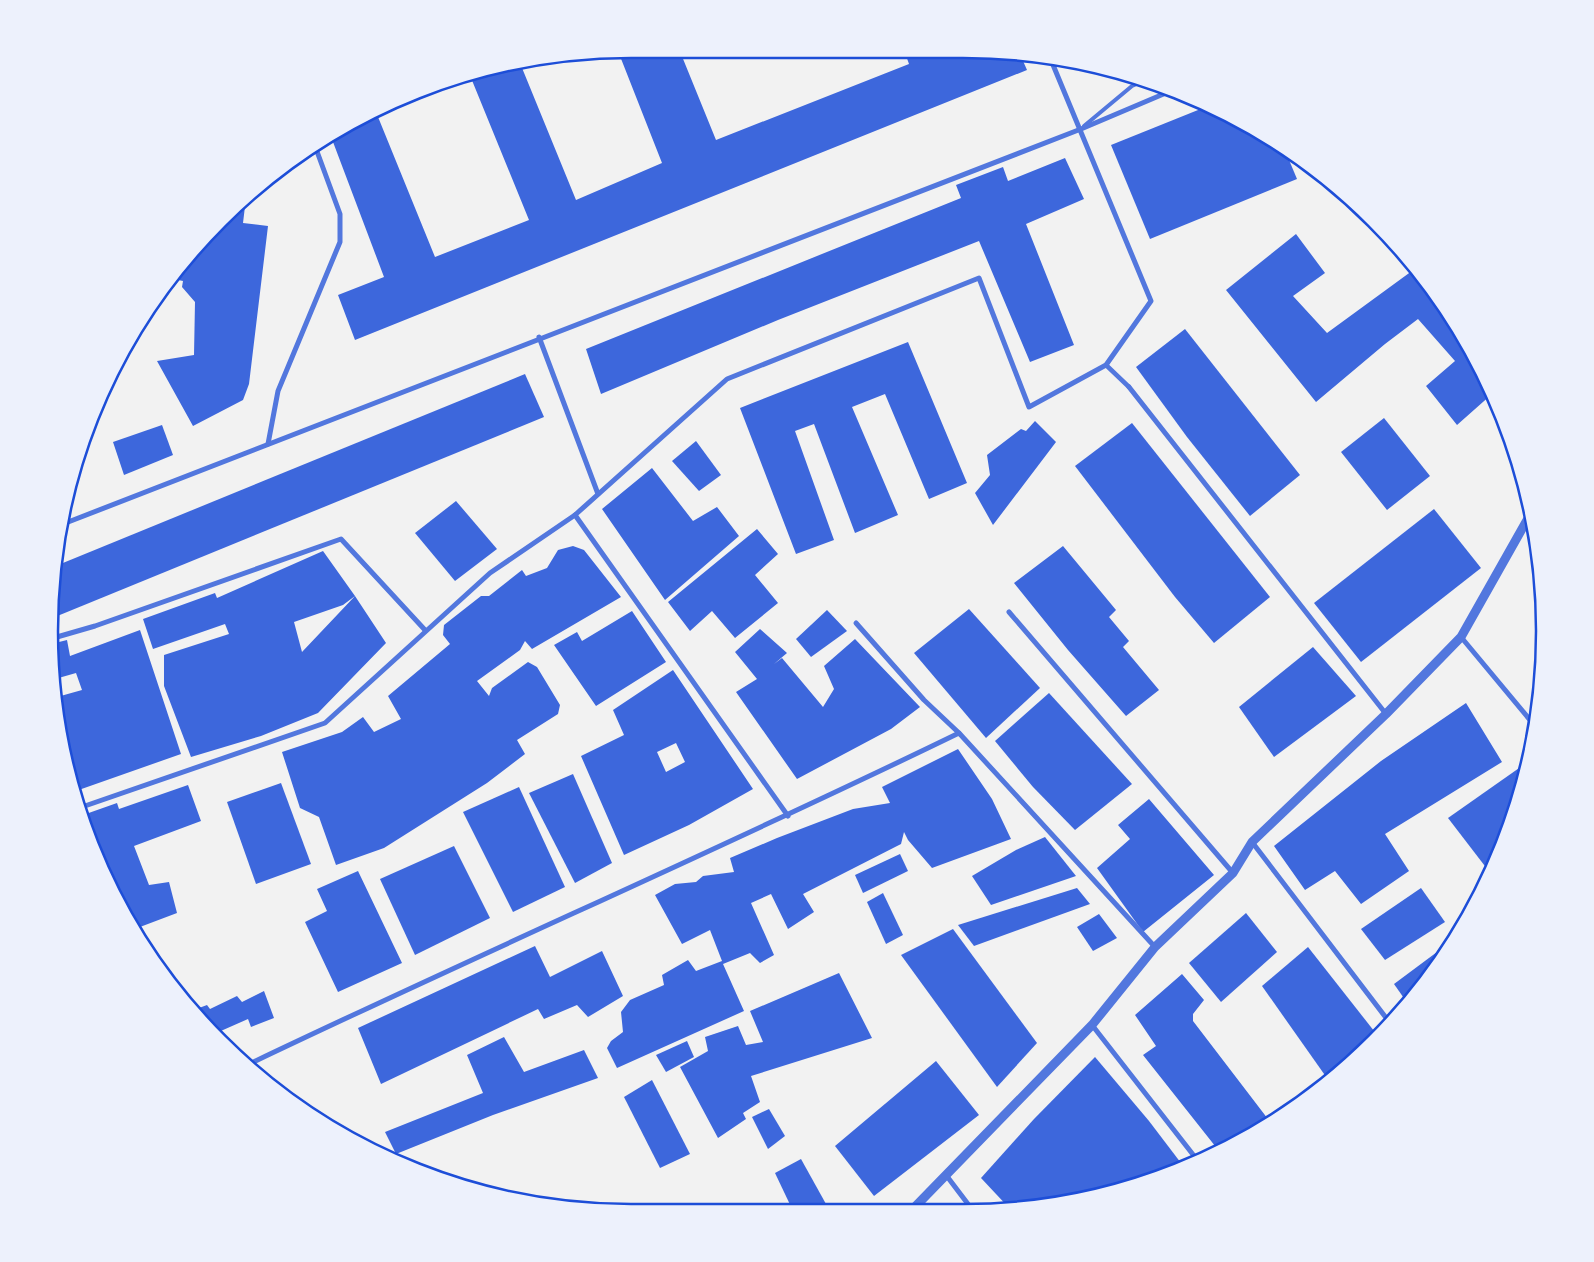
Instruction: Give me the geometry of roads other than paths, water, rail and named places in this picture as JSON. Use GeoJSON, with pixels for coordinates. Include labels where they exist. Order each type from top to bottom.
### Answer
{"type":"FeatureCollection","features":[{"type":"Feature","properties":{"kind":"street"},"geometry":{"type":"LineString","coordinates":[[85,806],[325,723],[425,630],[490,573],[575,514],[727,379],[978,278],[1029,407],[1106,365],[1151,301],[1053,65]]}},
{"type":"Feature","properties":{"kind":"street"},"geometry":{"type":"LineString","coordinates":[[68,522],[1081,129],[1163,94]]}},
{"type":"Feature","properties":{"kind":"street"},"geometry":{"type":"LineString","coordinates":[[268,444],[278,391],[340,242],[340,214],[317,151]]}},
{"type":"Feature","properties":{"kind":"street"},"geometry":{"type":"LineString","coordinates":[[539,338],[598,494]]}},
{"type":"Feature","properties":{"kind":"street"},"geometry":{"type":"LineString","coordinates":[[1106,365],[1129,387],[1386,714]]}},
{"type":"Feature","properties":{"kind":"street"},"geometry":{"type":"LineString","coordinates":[[575,514],[788,816]]}},
{"type":"Feature","properties":{"kind":"street"},"geometry":{"type":"LineString","coordinates":[[918,1204],[1092,1025],[1155,947],[1233,873],[1252,842],[1386,714],[1461,637],[1525,521]]}},
{"type":"Feature","properties":{"kind":"street"},"geometry":{"type":"LineString","coordinates":[[58,637],[94,626],[341,539],[425,630]]}},
{"type":"Feature","properties":{"kind":"street"},"geometry":{"type":"LineString","coordinates":[[1009,612],[1233,873]]}},
{"type":"Feature","properties":{"kind":"street"},"geometry":{"type":"LineString","coordinates":[[856,623],[924,700],[959,733],[1155,947]]}},
{"type":"Feature","properties":{"kind":"street"},"geometry":{"type":"LineString","coordinates":[[1461,637],[1529,719]]}},
{"type":"Feature","properties":{"kind":"street"},"geometry":{"type":"LineString","coordinates":[[253,1062],[360,1011],[788,816],[959,733]]}},
{"type":"Feature","properties":{"kind":"street"},"geometry":{"type":"LineString","coordinates":[[1252,842],[1386,1018]]}},
{"type":"Feature","properties":{"kind":"street"},"geometry":{"type":"LineString","coordinates":[[1092,1025],[1194,1156]]}},
{"type":"Feature","properties":{"kind":"street"},"geometry":{"type":"LineString","coordinates":[[946,1175],[968,1204]]}},
{"type":"Feature","properties":{"kind":"lane"},"geometry":{"type":"LineString","coordinates":[[1081,129],[1135,84]]}}]}
